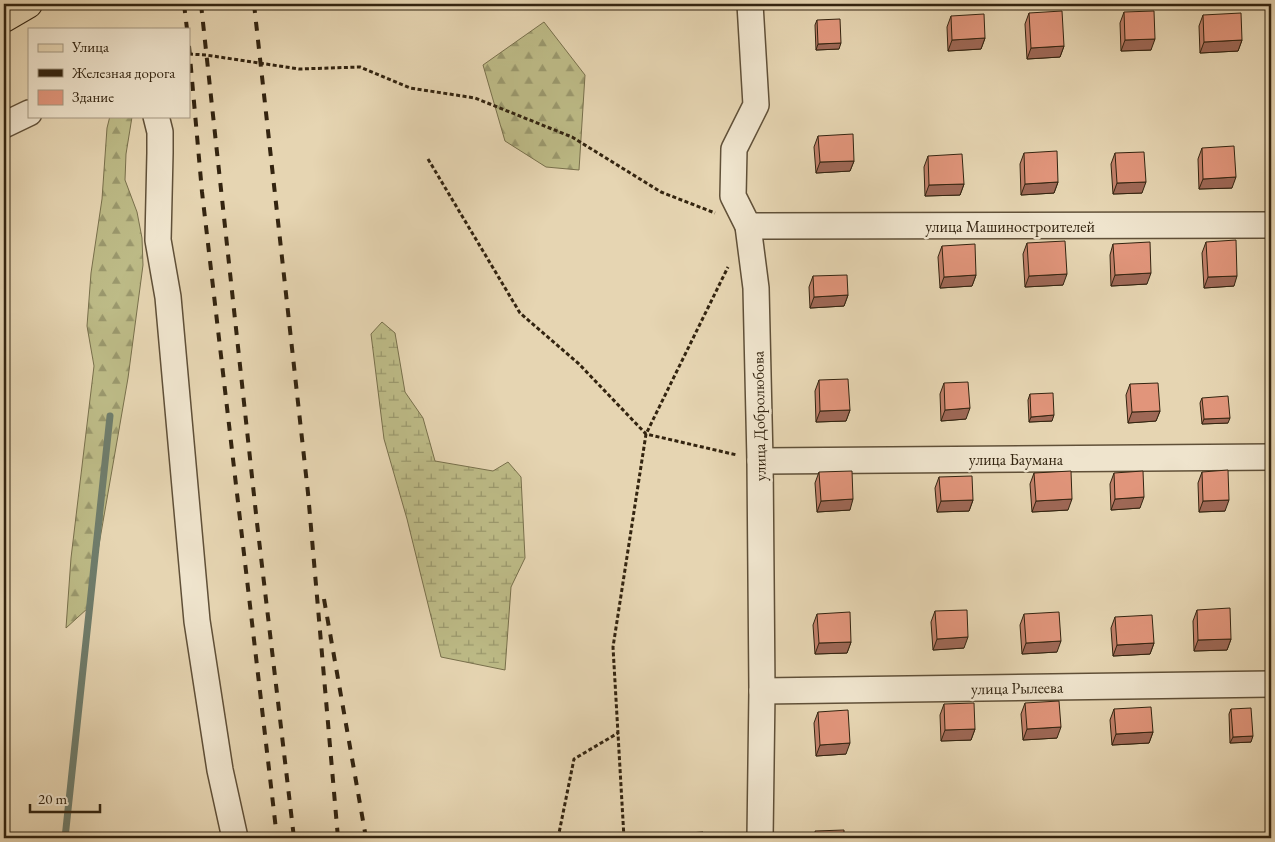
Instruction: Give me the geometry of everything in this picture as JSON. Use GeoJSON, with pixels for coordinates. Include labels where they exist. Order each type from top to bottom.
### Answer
{"type":"FeatureCollection","features":[{"type":"Feature","properties":{"kind":"main road"},"geometry":{"type":"LineString","coordinates":[[4,18],[28,4]]}},
{"type":"Feature","properties":{"kind":"street","name":"улица Добролюбова"},"geometry":{"type":"LineString","coordinates":[[750,4],[756,105],[734,150],[733,196],[748,226],[756,288],[762,691],[760,838]]}},
{"type":"Feature","properties":{"kind":"street"},"geometry":{"type":"LineString","coordinates":[[4,125],[28,114]]}},
{"type":"Feature","properties":{"kind":"street"},"geometry":{"type":"LineString","coordinates":[[156,118],[160,132],[158,240],[168,297],[197,622],[220,770],[235,838]]}},
{"type":"Feature","properties":{"kind":"street","name":"улица Машиностроителей"},"geometry":{"type":"LineString","coordinates":[[748,226],[1271,226]]}},
{"type":"Feature","properties":{"kind":"street","name":"улица Баумана"},"geometry":{"type":"LineString","coordinates":[[760,461],[1271,457]]}},
{"type":"Feature","properties":{"kind":"street","name":"улица Рылеева"},"geometry":{"type":"LineString","coordinates":[[762,691],[1271,684]]}},
{"type":"Feature","properties":{"kind":"path"},"geometry":{"type":"LineString","coordinates":[[190,54],[299,69],[360,67],[410,88],[475,98],[572,137],[661,192],[748,226]]}},
{"type":"Feature","properties":{"kind":"path"},"geometry":{"type":"LineString","coordinates":[[428,160],[520,313],[579,364],[646,434],[760,461]]}},
{"type":"Feature","properties":{"kind":"path"},"geometry":{"type":"LineString","coordinates":[[624,838],[613,647],[646,434],[731,261]]}},
{"type":"Feature","properties":{"kind":"path"},"geometry":{"type":"LineString","coordinates":[[558,838],[574,759],[618,733]]}},
{"type":"Feature","properties":{"kind":"green space"},"geometry":{"type":"Polygon","coordinates":[[[544,22],[585,75],[579,170],[546,167],[505,141],[483,65],[544,22]]]}},
{"type":"Feature","properties":{"kind":"green space"},"geometry":{"type":"Polygon","coordinates":[[[110,118],[132,118],[126,154],[125,180],[137,212],[142,238],[143,265],[128,378],[88,608],[66,628],[71,558],[94,366],[87,326],[91,273],[102,199],[107,128],[110,118]]]}},
{"type":"Feature","properties":{"kind":"green space"},"geometry":{"type":"Polygon","coordinates":[[[382,322],[395,333],[405,392],[423,418],[435,461],[493,471],[508,462],[521,477],[525,558],[511,587],[505,670],[441,657],[407,519],[384,439],[371,334],[382,322]]]}},
{"type":"Feature","properties":{"kind":"building"},"geometry":{"type":"Polygon","coordinates":[[[1062,11],[1064,46],[1031,48],[1029,13],[1062,11]]]}},
{"type":"Feature","properties":{"kind":"building"},"geometry":{"type":"Polygon","coordinates":[[[1154,11],[1155,39],[1125,40],[1124,12],[1154,11]]]}},
{"type":"Feature","properties":{"kind":"building"},"geometry":{"type":"Polygon","coordinates":[[[1241,13],[1242,40],[1204,42],[1203,15],[1241,13]]]}},
{"type":"Feature","properties":{"kind":"building"},"geometry":{"type":"Polygon","coordinates":[[[984,14],[985,38],[952,40],[951,16],[984,14]]]}},
{"type":"Feature","properties":{"kind":"building"},"geometry":{"type":"Polygon","coordinates":[[[840,19],[841,43],[818,44],[817,20],[840,19]]]}},
{"type":"Feature","properties":{"kind":"building"},"geometry":{"type":"Polygon","coordinates":[[[853,134],[854,161],[820,162],[818,136],[853,134]]]}},
{"type":"Feature","properties":{"kind":"building"},"geometry":{"type":"Polygon","coordinates":[[[1234,146],[1236,177],[1203,179],[1202,148],[1234,146]]]}},
{"type":"Feature","properties":{"kind":"building"},"geometry":{"type":"Polygon","coordinates":[[[1057,151],[1058,182],[1025,184],[1024,153],[1057,151]]]}},
{"type":"Feature","properties":{"kind":"building"},"geometry":{"type":"Polygon","coordinates":[[[1144,152],[1146,182],[1117,183],[1115,153],[1144,152]]]}},
{"type":"Feature","properties":{"kind":"building"},"geometry":{"type":"Polygon","coordinates":[[[962,154],[964,184],[929,185],[928,156],[962,154]]]}},
{"type":"Feature","properties":{"kind":"building"},"geometry":{"type":"Polygon","coordinates":[[[1236,240],[1237,276],[1208,277],[1206,242],[1236,240]]]}},
{"type":"Feature","properties":{"kind":"building"},"geometry":{"type":"Polygon","coordinates":[[[1065,241],[1067,274],[1029,276],[1027,243],[1065,241]]]}},
{"type":"Feature","properties":{"kind":"building"},"geometry":{"type":"Polygon","coordinates":[[[1150,242],[1151,273],[1115,275],[1113,244],[1150,242]]]}},
{"type":"Feature","properties":{"kind":"building"},"geometry":{"type":"Polygon","coordinates":[[[975,244],[976,275],[944,277],[942,246],[975,244]]]}},
{"type":"Feature","properties":{"kind":"building"},"geometry":{"type":"Polygon","coordinates":[[[847,275],[848,295],[814,297],[813,276],[847,275]]]}},
{"type":"Feature","properties":{"kind":"building"},"geometry":{"type":"Polygon","coordinates":[[[848,379],[850,410],[820,411],[819,380],[848,379]]]}},
{"type":"Feature","properties":{"kind":"building"},"geometry":{"type":"Polygon","coordinates":[[[968,382],[970,408],[945,410],[944,383],[968,382]]]}},
{"type":"Feature","properties":{"kind":"building"},"geometry":{"type":"Polygon","coordinates":[[[1158,383],[1160,411],[1132,412],[1130,384],[1158,383]]]}},
{"type":"Feature","properties":{"kind":"building"},"geometry":{"type":"Polygon","coordinates":[[[1053,393],[1054,415],[1031,417],[1030,394],[1053,393]]]}},
{"type":"Feature","properties":{"kind":"building"},"geometry":{"type":"Polygon","coordinates":[[[1228,396],[1230,418],[1204,419],[1202,398],[1228,396]]]}},
{"type":"Feature","properties":{"kind":"building"},"geometry":{"type":"Polygon","coordinates":[[[1228,470],[1229,500],[1203,501],[1202,472],[1228,470]]]}},
{"type":"Feature","properties":{"kind":"building"},"geometry":{"type":"Polygon","coordinates":[[[852,471],[853,499],[821,501],[819,472],[852,471]]]}},
{"type":"Feature","properties":{"kind":"building"},"geometry":{"type":"Polygon","coordinates":[[[1071,471],[1072,499],[1036,501],[1034,473],[1071,471]]]}},
{"type":"Feature","properties":{"kind":"building"},"geometry":{"type":"Polygon","coordinates":[[[1143,471],[1144,497],[1115,499],[1114,473],[1143,471]]]}},
{"type":"Feature","properties":{"kind":"building"},"geometry":{"type":"Polygon","coordinates":[[[972,476],[973,500],[941,501],[939,477],[972,476]]]}},
{"type":"Feature","properties":{"kind":"building"},"geometry":{"type":"Polygon","coordinates":[[[1230,608],[1231,639],[1198,640],[1197,610],[1230,608]]]}},
{"type":"Feature","properties":{"kind":"building"},"geometry":{"type":"Polygon","coordinates":[[[967,610],[968,637],[937,639],[935,611],[967,610]]]}},
{"type":"Feature","properties":{"kind":"building"},"geometry":{"type":"Polygon","coordinates":[[[850,612],[851,642],[819,643],[817,614],[850,612]]]}},
{"type":"Feature","properties":{"kind":"building"},"geometry":{"type":"Polygon","coordinates":[[[1059,612],[1061,641],[1026,643],[1024,614],[1059,612]]]}},
{"type":"Feature","properties":{"kind":"building"},"geometry":{"type":"Polygon","coordinates":[[[1152,615],[1154,643],[1117,645],[1115,617],[1152,615]]]}},
{"type":"Feature","properties":{"kind":"building"},"geometry":{"type":"Polygon","coordinates":[[[1059,701],[1061,727],[1027,729],[1025,703],[1059,701]]]}},
{"type":"Feature","properties":{"kind":"building"},"geometry":{"type":"Polygon","coordinates":[[[974,703],[975,729],[945,730],[944,704],[974,703]]]}},
{"type":"Feature","properties":{"kind":"building"},"geometry":{"type":"Polygon","coordinates":[[[1151,707],[1153,732],[1116,734],[1114,709],[1151,707]]]}},
{"type":"Feature","properties":{"kind":"building"},"geometry":{"type":"Polygon","coordinates":[[[1251,708],[1253,736],[1233,737],[1231,709],[1251,708]]]}},
{"type":"Feature","properties":{"kind":"building"},"geometry":{"type":"Polygon","coordinates":[[[848,710],[850,743],[820,745],[818,712],[848,710]]]}},
{"type":"Feature","properties":{"kind":"building"},"geometry":{"type":"Polygon","coordinates":[[[844,830],[844,838],[816,838],[815,831],[844,830]]]}},
{"type":"Feature","properties":{"kind":"building"},"geometry":{"type":"Polygon","coordinates":[[[703,832],[704,838],[676,838],[675,834],[703,832]]]}},
{"type":"Feature","properties":{"kind":"waterway"},"geometry":{"type":"LineString","coordinates":[[65,838],[110,416]]}},
{"type":"Feature","properties":{"kind":"railway"},"geometry":{"type":"LineString","coordinates":[[184,4],[187,28]]}},
{"type":"Feature","properties":{"kind":"railway"},"geometry":{"type":"LineString","coordinates":[[201,4],[257,523],[294,838]]}},
{"type":"Feature","properties":{"kind":"railway"},"geometry":{"type":"LineString","coordinates":[[254,4],[308,493],[338,838]]}},
{"type":"Feature","properties":{"kind":"railway"},"geometry":{"type":"LineString","coordinates":[[190,57],[202,192],[277,838]]}},
{"type":"Feature","properties":{"kind":"railway"},"geometry":{"type":"LineString","coordinates":[[324,599],[366,838]]}}]}
